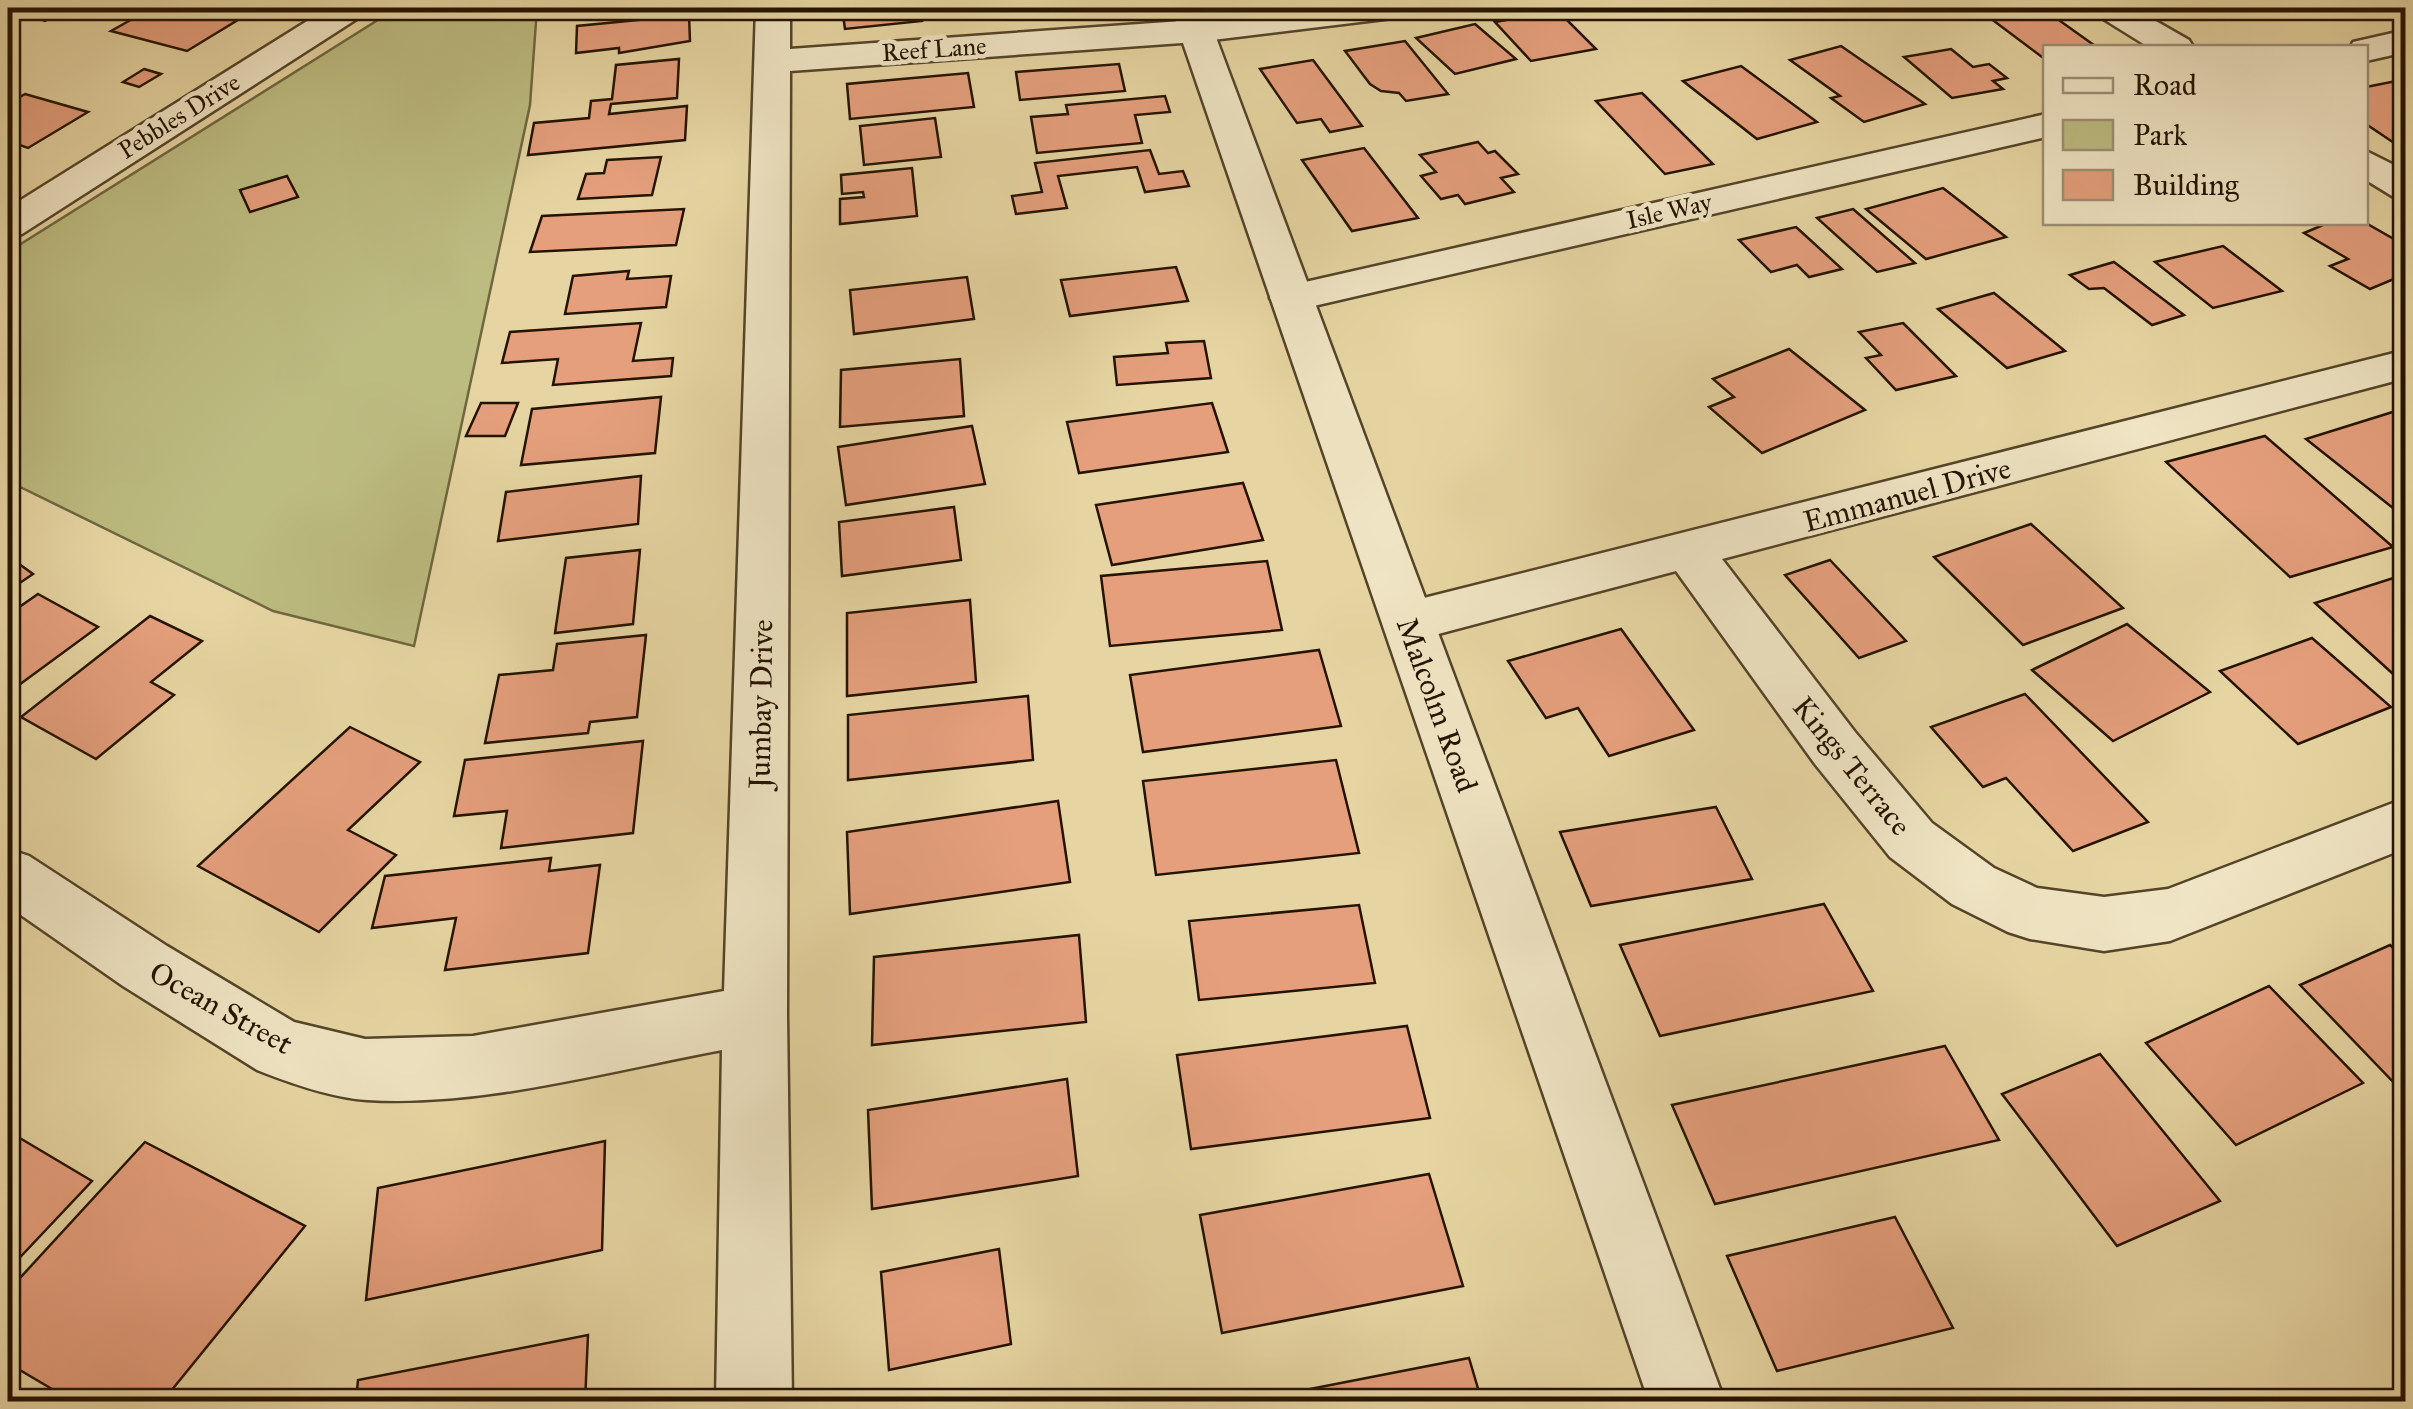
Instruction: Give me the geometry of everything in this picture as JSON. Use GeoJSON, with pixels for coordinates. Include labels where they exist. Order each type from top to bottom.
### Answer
{"type":"FeatureCollection","features":[{"type":"Feature","properties":{"kind":"street","name":"Pebbles Drive"},"geometry":{"type":"LineString","coordinates":[[8,225],[350,8]]}},
{"type":"Feature","properties":{"kind":"street","name":"Jumbay Drive"},"geometry":{"type":"LineString","coordinates":[[754,1402],[755,1016],[773,8]]}},
{"type":"Feature","properties":{"kind":"street","name":"Reef Lane"},"geometry":{"type":"LineString","coordinates":[[774,61],[1192,19],[1393,8]]}},
{"type":"Feature","properties":{"kind":"street"},"geometry":{"type":"LineString","coordinates":[[2109,8],[2171,45]]}},
{"type":"Feature","properties":{"kind":"street","name":"Malcolm Road"},"geometry":{"type":"LineString","coordinates":[[1192,19],[1687,1402]]}},
{"type":"Feature","properties":{"kind":"street"},"geometry":{"type":"LineString","coordinates":[[2368,50],[2406,41]]}},
{"type":"Feature","properties":{"kind":"street","name":"Isle Way"},"geometry":{"type":"LineString","coordinates":[[1292,298],[2043,126]]}},
{"type":"Feature","properties":{"kind":"street"},"geometry":{"type":"LineString","coordinates":[[2368,164],[2406,188]]}},
{"type":"Feature","properties":{"kind":"street","name":"Emmanuel Drive"},"geometry":{"type":"LineString","coordinates":[[1408,622],[2406,364]]}},
{"type":"Feature","properties":{"kind":"street","name":"Kings Terrace"},"geometry":{"type":"LineString","coordinates":[[1689,552],[1835,748],[1911,840],[1973,886],[2030,913],[2104,924],[2170,916],[2406,822]]}},
{"type":"Feature","properties":{"kind":"street","name":"Ocean Street"},"geometry":{"type":"LineString","coordinates":[[8,874],[144,966],[280,1048],[365,1070],[474,1066],[755,1016]]}},
{"type":"Feature","properties":{"kind":"green space"},"geometry":{"type":"Polygon","coordinates":[[[397,8],[537,8],[530,105],[414,646],[273,611],[8,481],[8,252],[397,8]]]}},
{"type":"Feature","properties":{"kind":"building"},"geometry":{"type":"Polygon","coordinates":[[[8,8],[71,8],[45,21],[8,8]]]}},
{"type":"Feature","properties":{"kind":"building"},"geometry":{"type":"Polygon","coordinates":[[[152,8],[214,8],[246,15],[187,51],[111,31],[152,8]]]}},
{"type":"Feature","properties":{"kind":"building"},"geometry":{"type":"Polygon","coordinates":[[[579,8],[685,8],[684,12],[578,18],[579,8]]]}},
{"type":"Feature","properties":{"kind":"building"},"geometry":{"type":"Polygon","coordinates":[[[842,8],[919,8],[922,21],[845,29],[842,8]]]}},
{"type":"Feature","properties":{"kind":"building"},"geometry":{"type":"Polygon","coordinates":[[[998,8],[1093,8],[1000,17],[998,8]]]}},
{"type":"Feature","properties":{"kind":"building"},"geometry":{"type":"Polygon","coordinates":[[[2042,8],[2094,45],[2043,45],[2043,58],[1986,15],[2042,8]]]}},
{"type":"Feature","properties":{"kind":"building"},"geometry":{"type":"Polygon","coordinates":[[[1558,11],[1596,49],[1531,61],[1495,22],[1558,11]]]}},
{"type":"Feature","properties":{"kind":"building"},"geometry":{"type":"Polygon","coordinates":[[[689,15],[690,41],[619,53],[619,48],[576,53],[577,26],[689,15]]]}},
{"type":"Feature","properties":{"kind":"building"},"geometry":{"type":"Polygon","coordinates":[[[1475,24],[1516,59],[1455,74],[1416,38],[1475,24]]]}},
{"type":"Feature","properties":{"kind":"building"},"geometry":{"type":"Polygon","coordinates":[[[1405,41],[1448,94],[1406,101],[1399,93],[1381,91],[1370,84],[1345,51],[1405,41]]]}},
{"type":"Feature","properties":{"kind":"building"},"geometry":{"type":"Polygon","coordinates":[[[1841,46],[1925,104],[1864,122],[1831,98],[1840,96],[1790,60],[1841,46]]]}},
{"type":"Feature","properties":{"kind":"building"},"geometry":{"type":"Polygon","coordinates":[[[1951,49],[1973,67],[1989,64],[2007,78],[1993,81],[2003,89],[1952,98],[1904,57],[1951,49]]]}},
{"type":"Feature","properties":{"kind":"building"},"geometry":{"type":"Polygon","coordinates":[[[679,59],[677,98],[611,104],[609,114],[687,106],[685,140],[528,155],[534,123],[589,118],[591,101],[612,99],[616,65],[679,59]]]}},
{"type":"Feature","properties":{"kind":"building"},"geometry":{"type":"Polygon","coordinates":[[[1313,60],[1362,126],[1330,132],[1321,119],[1297,123],[1260,69],[1313,60]]]}},
{"type":"Feature","properties":{"kind":"building"},"geometry":{"type":"Polygon","coordinates":[[[1119,64],[1125,91],[1020,100],[1016,72],[1119,64]]]}},
{"type":"Feature","properties":{"kind":"building"},"geometry":{"type":"Polygon","coordinates":[[[1741,66],[1817,122],[1757,139],[1683,81],[1741,66]]]}},
{"type":"Feature","properties":{"kind":"building"},"geometry":{"type":"Polygon","coordinates":[[[144,69],[161,74],[139,87],[123,82],[144,69]]]}},
{"type":"Feature","properties":{"kind":"building"},"geometry":{"type":"Polygon","coordinates":[[[968,73],[974,107],[850,119],[847,84],[968,73]]]}},
{"type":"Feature","properties":{"kind":"building"},"geometry":{"type":"Polygon","coordinates":[[[2406,79],[2406,151],[2368,125],[2368,87],[2406,79]]]}},
{"type":"Feature","properties":{"kind":"building"},"geometry":{"type":"Polygon","coordinates":[[[1642,93],[1713,164],[1665,174],[1596,101],[1642,93]]]}},
{"type":"Feature","properties":{"kind":"building"},"geometry":{"type":"Polygon","coordinates":[[[25,94],[88,112],[28,148],[8,141],[12,136],[8,134],[8,104],[25,94]]]}},
{"type":"Feature","properties":{"kind":"building"},"geometry":{"type":"Polygon","coordinates":[[[1165,96],[1170,112],[1135,115],[1142,143],[1037,153],[1031,117],[1068,114],[1066,105],[1165,96]]]}},
{"type":"Feature","properties":{"kind":"building"},"geometry":{"type":"Polygon","coordinates":[[[935,118],[941,157],[864,165],[860,126],[935,118]]]}},
{"type":"Feature","properties":{"kind":"building"},"geometry":{"type":"Polygon","coordinates":[[[1478,142],[1488,153],[1495,151],[1518,174],[1501,178],[1514,192],[1465,204],[1458,195],[1441,199],[1421,176],[1436,172],[1420,155],[1478,142]]]}},
{"type":"Feature","properties":{"kind":"building"},"geometry":{"type":"Polygon","coordinates":[[[1364,148],[1418,218],[1352,231],[1302,160],[1364,148]]]}},
{"type":"Feature","properties":{"kind":"building"},"geometry":{"type":"Polygon","coordinates":[[[1150,150],[1159,174],[1183,171],[1189,186],[1145,192],[1137,167],[1058,176],[1067,208],[1016,214],[1012,196],[1042,192],[1035,163],[1150,150]]]}},
{"type":"Feature","properties":{"kind":"building"},"geometry":{"type":"Polygon","coordinates":[[[661,157],[652,195],[578,199],[586,174],[604,173],[607,160],[661,157]]]}},
{"type":"Feature","properties":{"kind":"building"},"geometry":{"type":"Polygon","coordinates":[[[912,168],[917,216],[840,224],[840,199],[864,197],[863,192],[842,194],[841,175],[912,168]]]}},
{"type":"Feature","properties":{"kind":"building"},"geometry":{"type":"Polygon","coordinates":[[[287,176],[298,197],[250,212],[240,190],[287,176]]]}},
{"type":"Feature","properties":{"kind":"building"},"geometry":{"type":"Polygon","coordinates":[[[1943,188],[2006,237],[1926,259],[1866,209],[1943,188]]]}},
{"type":"Feature","properties":{"kind":"building"},"geometry":{"type":"Polygon","coordinates":[[[684,209],[676,245],[530,252],[542,216],[684,209]]]}},
{"type":"Feature","properties":{"kind":"building"},"geometry":{"type":"Polygon","coordinates":[[[1853,209],[1915,263],[1877,272],[1817,218],[1853,209]]]}},
{"type":"Feature","properties":{"kind":"building"},"geometry":{"type":"Polygon","coordinates":[[[2368,224],[2406,246],[2406,274],[2370,289],[2330,266],[2348,259],[2304,233],[2323,225],[2368,224]]]}},
{"type":"Feature","properties":{"kind":"building"},"geometry":{"type":"Polygon","coordinates":[[[1796,227],[1842,269],[1809,277],[1797,265],[1771,272],[1739,240],[1796,227]]]}},
{"type":"Feature","properties":{"kind":"building"},"geometry":{"type":"Polygon","coordinates":[[[2223,246],[2282,291],[2213,308],[2155,262],[2223,246]]]}},
{"type":"Feature","properties":{"kind":"building"},"geometry":{"type":"Polygon","coordinates":[[[2114,262],[2184,315],[2152,325],[2104,288],[2089,289],[2070,275],[2114,262]]]}},
{"type":"Feature","properties":{"kind":"building"},"geometry":{"type":"Polygon","coordinates":[[[1176,267],[1188,301],[1070,316],[1061,280],[1176,267]]]}},
{"type":"Feature","properties":{"kind":"building"},"geometry":{"type":"Polygon","coordinates":[[[629,271],[627,279],[671,276],[666,307],[565,314],[573,276],[629,271]]]}},
{"type":"Feature","properties":{"kind":"building"},"geometry":{"type":"Polygon","coordinates":[[[967,277],[974,319],[854,334],[850,290],[967,277]]]}},
{"type":"Feature","properties":{"kind":"building"},"geometry":{"type":"Polygon","coordinates":[[[1994,293],[2065,351],[2007,368],[1938,309],[1994,293]]]}},
{"type":"Feature","properties":{"kind":"building"},"geometry":{"type":"Polygon","coordinates":[[[641,323],[633,361],[673,358],[671,376],[553,385],[558,359],[502,363],[510,332],[641,323]]]}},
{"type":"Feature","properties":{"kind":"building"},"geometry":{"type":"Polygon","coordinates":[[[1903,323],[1956,376],[1896,390],[1866,358],[1881,355],[1859,332],[1903,323]]]}},
{"type":"Feature","properties":{"kind":"building"},"geometry":{"type":"Polygon","coordinates":[[[1204,341],[1211,378],[1117,385],[1114,357],[1168,353],[1166,343],[1204,341]]]}},
{"type":"Feature","properties":{"kind":"building"},"geometry":{"type":"Polygon","coordinates":[[[1789,349],[1865,410],[1762,453],[1709,407],[1734,397],[1713,379],[1789,349]]]}},
{"type":"Feature","properties":{"kind":"building"},"geometry":{"type":"Polygon","coordinates":[[[960,359],[964,416],[840,427],[841,370],[960,359]]]}},
{"type":"Feature","properties":{"kind":"building"},"geometry":{"type":"Polygon","coordinates":[[[661,397],[655,453],[521,465],[532,409],[661,397]]]}},
{"type":"Feature","properties":{"kind":"building"},"geometry":{"type":"Polygon","coordinates":[[[481,403],[518,403],[505,436],[466,436],[481,403]]]}},
{"type":"Feature","properties":{"kind":"building"},"geometry":{"type":"Polygon","coordinates":[[[1212,403],[1228,452],[1079,473],[1067,422],[1212,403]]]}},
{"type":"Feature","properties":{"kind":"building"},"geometry":{"type":"Polygon","coordinates":[[[2396,411],[2406,418],[2406,510],[2398,512],[2306,439],[2396,411]]]}},
{"type":"Feature","properties":{"kind":"building"},"geometry":{"type":"Polygon","coordinates":[[[972,426],[985,484],[846,505],[838,447],[972,426]]]}},
{"type":"Feature","properties":{"kind":"building"},"geometry":{"type":"Polygon","coordinates":[[[2265,436],[2393,547],[2290,577],[2166,462],[2265,436]]]}},
{"type":"Feature","properties":{"kind":"building"},"geometry":{"type":"Polygon","coordinates":[[[641,476],[638,524],[498,541],[506,492],[641,476]]]}},
{"type":"Feature","properties":{"kind":"building"},"geometry":{"type":"Polygon","coordinates":[[[1243,483],[1263,540],[1112,565],[1096,505],[1243,483]]]}},
{"type":"Feature","properties":{"kind":"building"},"geometry":{"type":"Polygon","coordinates":[[[954,507],[961,560],[842,576],[839,522],[954,507]]]}},
{"type":"Feature","properties":{"kind":"building"},"geometry":{"type":"Polygon","coordinates":[[[2031,524],[2123,608],[2023,645],[1934,557],[2031,524]]]}},
{"type":"Feature","properties":{"kind":"building"},"geometry":{"type":"Polygon","coordinates":[[[640,550],[633,624],[555,633],[566,558],[640,550]]]}},
{"type":"Feature","properties":{"kind":"building"},"geometry":{"type":"Polygon","coordinates":[[[8,556],[33,574],[8,591],[8,556]]]}},
{"type":"Feature","properties":{"kind":"building"},"geometry":{"type":"Polygon","coordinates":[[[1830,560],[1906,641],[1859,658],[1785,575],[1830,560]]]}},
{"type":"Feature","properties":{"kind":"building"},"geometry":{"type":"Polygon","coordinates":[[[1267,561],[1282,630],[1110,646],[1101,576],[1267,561]]]}},
{"type":"Feature","properties":{"kind":"building"},"geometry":{"type":"Polygon","coordinates":[[[2406,574],[2406,682],[2403,683],[2315,603],[2406,574]]]}},
{"type":"Feature","properties":{"kind":"building"},"geometry":{"type":"Polygon","coordinates":[[[38,594],[98,627],[8,693],[8,615],[38,594]]]}},
{"type":"Feature","properties":{"kind":"building"},"geometry":{"type":"Polygon","coordinates":[[[970,600],[976,682],[847,696],[847,613],[970,600]]]}},
{"type":"Feature","properties":{"kind":"building"},"geometry":{"type":"Polygon","coordinates":[[[150,616],[202,641],[151,682],[174,695],[96,759],[21,717],[150,616]]]}},
{"type":"Feature","properties":{"kind":"building"},"geometry":{"type":"Polygon","coordinates":[[[2127,624],[2210,692],[2113,741],[2032,670],[2127,624]]]}},
{"type":"Feature","properties":{"kind":"building"},"geometry":{"type":"Polygon","coordinates":[[[1621,629],[1694,730],[1609,756],[1578,708],[1546,718],[1508,661],[1621,629]]]}},
{"type":"Feature","properties":{"kind":"building"},"geometry":{"type":"Polygon","coordinates":[[[646,635],[637,717],[590,722],[588,733],[485,743],[499,675],[553,670],[557,644],[646,635]]]}},
{"type":"Feature","properties":{"kind":"building"},"geometry":{"type":"Polygon","coordinates":[[[2312,638],[2391,707],[2298,744],[2220,671],[2312,638]]]}},
{"type":"Feature","properties":{"kind":"building"},"geometry":{"type":"Polygon","coordinates":[[[1319,650],[1341,726],[1143,752],[1130,675],[1319,650]]]}},
{"type":"Feature","properties":{"kind":"building"},"geometry":{"type":"Polygon","coordinates":[[[2025,694],[2148,822],[2073,851],[2006,778],[1983,787],[1931,727],[2025,694]]]}},
{"type":"Feature","properties":{"kind":"building"},"geometry":{"type":"Polygon","coordinates":[[[1028,696],[1033,760],[848,780],[848,715],[1028,696]]]}},
{"type":"Feature","properties":{"kind":"building"},"geometry":{"type":"Polygon","coordinates":[[[350,727],[420,762],[348,830],[396,855],[319,932],[198,866],[350,727]]]}},
{"type":"Feature","properties":{"kind":"building"},"geometry":{"type":"Polygon","coordinates":[[[643,741],[633,833],[501,848],[507,811],[454,816],[465,760],[643,741]]]}},
{"type":"Feature","properties":{"kind":"building"},"geometry":{"type":"Polygon","coordinates":[[[1336,760],[1359,853],[1156,875],[1143,781],[1336,760]]]}},
{"type":"Feature","properties":{"kind":"building"},"geometry":{"type":"Polygon","coordinates":[[[1058,801],[1070,882],[850,914],[847,832],[1058,801]]]}},
{"type":"Feature","properties":{"kind":"building"},"geometry":{"type":"Polygon","coordinates":[[[1716,807],[1752,879],[1591,906],[1560,832],[1716,807]]]}},
{"type":"Feature","properties":{"kind":"building"},"geometry":{"type":"Polygon","coordinates":[[[551,858],[549,871],[600,865],[588,953],[445,970],[456,918],[372,928],[385,876],[551,858]]]}},
{"type":"Feature","properties":{"kind":"building"},"geometry":{"type":"Polygon","coordinates":[[[1824,904],[1873,991],[1660,1036],[1620,945],[1824,904]]]}},
{"type":"Feature","properties":{"kind":"building"},"geometry":{"type":"Polygon","coordinates":[[[1359,905],[1375,983],[1199,1000],[1189,921],[1359,905]]]}},
{"type":"Feature","properties":{"kind":"building"},"geometry":{"type":"Polygon","coordinates":[[[1079,935],[1086,1022],[872,1045],[874,957],[1079,935]]]}},
{"type":"Feature","properties":{"kind":"building"},"geometry":{"type":"Polygon","coordinates":[[[2390,945],[2406,960],[2406,1085],[2399,1088],[2300,985],[2390,945]]]}},
{"type":"Feature","properties":{"kind":"building"},"geometry":{"type":"Polygon","coordinates":[[[2269,986],[2363,1083],[2236,1145],[2146,1043],[2269,986]]]}},
{"type":"Feature","properties":{"kind":"building"},"geometry":{"type":"Polygon","coordinates":[[[1407,1026],[1430,1118],[1191,1149],[1177,1055],[1407,1026]]]}},
{"type":"Feature","properties":{"kind":"building"},"geometry":{"type":"Polygon","coordinates":[[[1945,1046],[1999,1140],[1715,1204],[1672,1105],[1945,1046]]]}},
{"type":"Feature","properties":{"kind":"building"},"geometry":{"type":"Polygon","coordinates":[[[2100,1054],[2220,1201],[2117,1246],[2002,1094],[2100,1054]]]}},
{"type":"Feature","properties":{"kind":"building"},"geometry":{"type":"Polygon","coordinates":[[[1067,1079],[1078,1176],[872,1209],[868,1110],[1067,1079]]]}},
{"type":"Feature","properties":{"kind":"building"},"geometry":{"type":"Polygon","coordinates":[[[8,1131],[92,1181],[8,1270],[8,1131]]]}},
{"type":"Feature","properties":{"kind":"building"},"geometry":{"type":"Polygon","coordinates":[[[605,1141],[602,1250],[366,1300],[378,1188],[605,1141]]]}},
{"type":"Feature","properties":{"kind":"building"},"geometry":{"type":"Polygon","coordinates":[[[145,1142],[305,1226],[162,1402],[74,1402],[8,1363],[8,1291],[145,1142]]]}},
{"type":"Feature","properties":{"kind":"building"},"geometry":{"type":"Polygon","coordinates":[[[1429,1174],[1463,1286],[1222,1333],[1200,1215],[1429,1174]]]}},
{"type":"Feature","properties":{"kind":"building"},"geometry":{"type":"Polygon","coordinates":[[[1895,1217],[1953,1328],[1777,1371],[1727,1256],[1895,1217]]]}},
{"type":"Feature","properties":{"kind":"building"},"geometry":{"type":"Polygon","coordinates":[[[999,1249],[1011,1344],[889,1370],[881,1272],[999,1249]]]}},
{"type":"Feature","properties":{"kind":"building"},"geometry":{"type":"Polygon","coordinates":[[[588,1335],[585,1402],[356,1402],[358,1380],[588,1335]]]}},
{"type":"Feature","properties":{"kind":"building"},"geometry":{"type":"Polygon","coordinates":[[[1469,1358],[1482,1402],[1312,1402],[1310,1389],[1469,1358]]]}}]}
